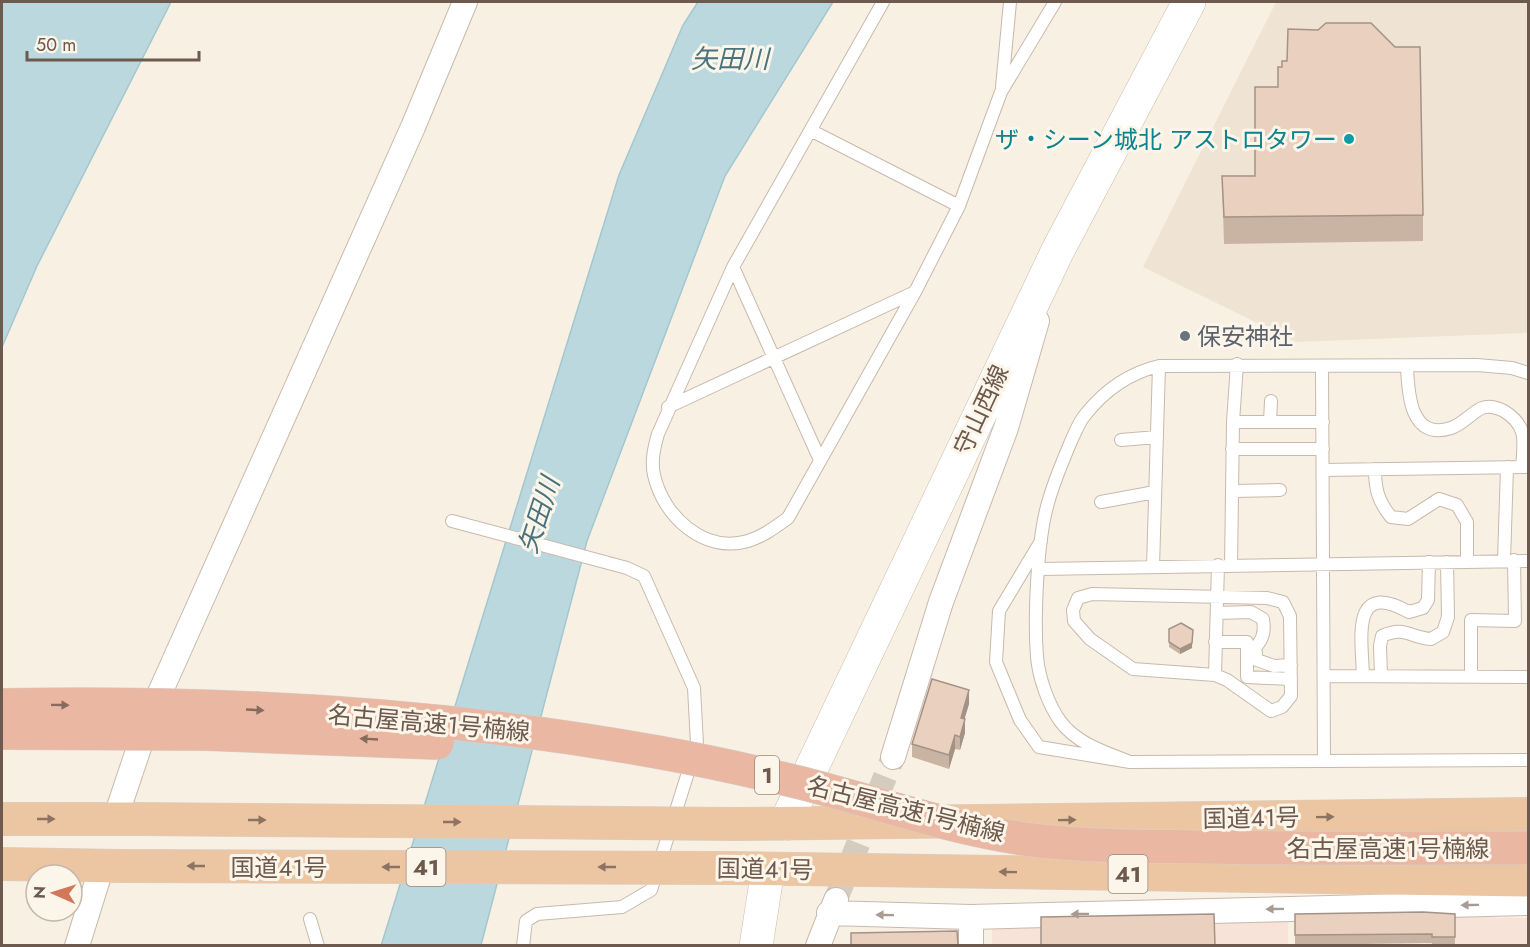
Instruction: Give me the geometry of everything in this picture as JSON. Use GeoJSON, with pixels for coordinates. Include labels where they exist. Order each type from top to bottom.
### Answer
{"type":"FeatureCollection","features":[{"type":"Feature","properties":{"kind":"highway","name":"名古屋高速1号楠線"},"geometry":{"type":"LineString","coordinates":[[2,705],[203,707],[370,716],[553,735],[658,752],[794,781],[946,823],[1018,838],[1095,845],[1288,849],[1528,848]]}},
{"type":"Feature","properties":{"kind":"highway","name":"名古屋高速1号楠線"},"geometry":{"type":"LineString","coordinates":[[2,733],[206,734],[345,738],[453,744],[551,754],[655,767],[789,793],[954,837],[1015,850],[1093,858],[1528,860]]}},
{"type":"Feature","properties":{"kind":"highway","name":"国道41号"},"geometry":{"type":"LineString","coordinates":[[2,819],[785,824],[1528,814]]}},
{"type":"Feature","properties":{"kind":"highway","name":"国道41号"},"geometry":{"type":"LineString","coordinates":[[2,864],[728,868],[1528,880]]}},
{"type":"Feature","properties":{"kind":"main road","name":"守山西線"},"geometry":{"type":"LineString","coordinates":[[785,824],[1058,250],[1189,2]]}},
{"type":"Feature","properties":{"kind":"main road"},"geometry":{"type":"LineString","coordinates":[[756,945],[768,869]]}},
{"type":"Feature","properties":{"kind":"street"},"geometry":{"type":"LineString","coordinates":[[114,819],[150,715],[413,127],[465,2]]}},
{"type":"Feature","properties":{"kind":"street"},"geometry":{"type":"LineString","coordinates":[[893,757],[941,602],[1005,428],[1058,250]]}},
{"type":"Feature","properties":{"kind":"street"},"geometry":{"type":"LineString","coordinates":[[77,945],[102,866]]}},
{"type":"Feature","properties":{"kind":"street"},"geometry":{"type":"LineString","coordinates":[[818,945],[833,906],[971,917],[1528,903]]}},
{"type":"Feature","properties":{"kind":"street"},"geometry":{"type":"LineString","coordinates":[[971,917],[972,945]]}},
{"type":"Feature","properties":{"kind":"lane"},"geometry":{"type":"LineString","coordinates":[[883,2],[733,267],[668,407],[653,452],[658,488],[666,507],[678,521],[711,541],[747,541],[770,532],[788,518],[915,292],[959,206],[1001,93],[1055,2]]}},
{"type":"Feature","properties":{"kind":"lane"},"geometry":{"type":"LineString","coordinates":[[1001,93],[1010,2]]}},
{"type":"Feature","properties":{"kind":"lane"},"geometry":{"type":"LineString","coordinates":[[812,130],[959,206]]}},
{"type":"Feature","properties":{"kind":"lane"},"geometry":{"type":"LineString","coordinates":[[733,267],[820,460]]}},
{"type":"Feature","properties":{"kind":"lane"},"geometry":{"type":"LineString","coordinates":[[668,407],[915,292]]}},
{"type":"Feature","properties":{"kind":"lane"},"geometry":{"type":"LineString","coordinates":[[1215,675],[1217,598],[1224,565],[1232,491],[1237,364]]}},
{"type":"Feature","properties":{"kind":"lane"},"geometry":{"type":"LineString","coordinates":[[1130,762],[1083,743],[1061,722],[1047,694],[1037,658],[1039,569],[1047,504],[1083,416],[1122,380],[1138,371],[1159,366],[1477,365],[1512,368],[1528,373]]}},
{"type":"Feature","properties":{"kind":"lane"},"geometry":{"type":"LineString","coordinates":[[1153,567],[1159,366]]}},
{"type":"Feature","properties":{"kind":"lane"},"geometry":{"type":"LineString","coordinates":[[1323,470],[1525,467],[1524,438],[1518,420],[1499,408],[1484,407],[1450,428],[1429,428],[1415,416],[1408,399],[1407,366]]}},
{"type":"Feature","properties":{"kind":"lane"},"geometry":{"type":"LineString","coordinates":[[1322,367],[1324,761]]}},
{"type":"Feature","properties":{"kind":"lane"},"geometry":{"type":"LineString","coordinates":[[1270,422],[1271,401]]}},
{"type":"Feature","properties":{"kind":"lane"},"geometry":{"type":"LineString","coordinates":[[1233,422],[1323,422]]}},
{"type":"Feature","properties":{"kind":"lane"},"geometry":{"type":"LineString","coordinates":[[1121,440],[1157,437]]}},
{"type":"Feature","properties":{"kind":"lane"},"geometry":{"type":"LineString","coordinates":[[1232,449],[1323,449]]}},
{"type":"Feature","properties":{"kind":"lane"},"geometry":{"type":"LineString","coordinates":[[1471,677],[1471,620],[1515,621],[1509,560],[1507,467]]}},
{"type":"Feature","properties":{"kind":"lane"},"geometry":{"type":"LineString","coordinates":[[1376,469],[1375,489],[1381,505],[1391,517],[1408,519],[1439,499],[1457,505],[1467,522],[1467,561]]}},
{"type":"Feature","properties":{"kind":"lane"},"geometry":{"type":"LineString","coordinates":[[1232,491],[1280,490]]}},
{"type":"Feature","properties":{"kind":"lane"},"geometry":{"type":"LineString","coordinates":[[1101,502],[1155,492]]}},
{"type":"Feature","properties":{"kind":"lane"},"geometry":{"type":"LineString","coordinates":[[452,521],[627,568],[644,576],[694,688],[698,744],[651,890],[622,907],[537,914],[526,921],[523,945]]}},
{"type":"Feature","properties":{"kind":"lane"},"geometry":{"type":"LineString","coordinates":[[1041,540],[999,610],[996,662],[1020,720],[1039,747],[1130,762],[1528,760]]}},
{"type":"Feature","properties":{"kind":"lane"},"geometry":{"type":"LineString","coordinates":[[1039,569],[1528,561]]}},
{"type":"Feature","properties":{"kind":"lane"},"geometry":{"type":"LineString","coordinates":[[1363,676],[1362,615],[1368,606],[1379,602],[1394,604],[1409,612],[1423,608],[1428,600],[1429,562]]}},
{"type":"Feature","properties":{"kind":"lane"},"geometry":{"type":"LineString","coordinates":[[1381,676],[1382,636],[1395,631],[1407,631],[1431,639],[1443,632],[1448,617],[1447,562]]}},
{"type":"Feature","properties":{"kind":"lane"},"geometry":{"type":"LineString","coordinates":[[1092,594],[1267,598],[1282,602],[1290,616],[1291,665],[1291,696],[1282,707],[1271,711],[1227,680],[1215,675],[1133,669],[1090,639],[1074,621],[1073,610],[1078,598],[1092,594]]}},
{"type":"Feature","properties":{"kind":"lane"},"geometry":{"type":"LineString","coordinates":[[1217,613],[1251,612],[1263,619],[1265,630],[1262,640],[1255,648],[1257,660],[1274,666],[1291,665]]}},
{"type":"Feature","properties":{"kind":"lane"},"geometry":{"type":"LineString","coordinates":[[1215,642],[1247,642],[1247,677],[1291,679]]}},
{"type":"Feature","properties":{"kind":"lane"},"geometry":{"type":"LineString","coordinates":[[1324,676],[1528,677]]}},
{"type":"Feature","properties":{"kind":"lane"},"geometry":{"type":"LineString","coordinates":[[310,919],[318,945]]}},
{"type":"Feature","properties":{"kind":"shaded area"},"geometry":{"type":"Polygon","coordinates":[[[1276,2],[1528,2],[1528,333],[1296,342],[1143,267],[1276,2]]]}},
{"type":"Feature","properties":{"kind":"shaded area"},"geometry":{"type":"Polygon","coordinates":[[[1427,916],[1528,918],[1528,945],[1427,946],[1427,916]]]}},
{"type":"Feature","properties":{"kind":"shaded area"},"geometry":{"type":"Polygon","coordinates":[[[1288,917],[1288,945],[992,945],[992,919],[1288,917]]]}},
{"type":"Feature","properties":{"kind":"water"},"geometry":{"type":"Polygon","coordinates":[[[2,2],[171,2],[37,266],[2,347],[2,2]]]}},
{"type":"Feature","properties":{"kind":"water","name":"矢田川"},"geometry":{"type":"Polygon","coordinates":[[[698,2],[833,2],[725,176],[587,541],[481,945],[381,946],[619,175],[683,25],[698,2]]]}},
{"type":"Feature","properties":{"kind":"building"},"geometry":{"type":"Polygon","coordinates":[[[1326,23],[1371,23],[1395,47],[1420,47],[1423,215],[1224,217],[1222,176],[1255,176],[1255,87],[1278,87],[1278,67],[1282,67],[1282,61],[1287,61],[1288,29],[1318,30],[1326,23]]]}},
{"type":"Feature","properties":{"kind":"building"},"geometry":{"type":"Polygon","coordinates":[[[1181,623],[1193,630],[1192,643],[1180,649],[1169,642],[1169,629],[1181,623]]]}},
{"type":"Feature","properties":{"kind":"building"},"geometry":{"type":"Polygon","coordinates":[[[932,679],[969,690],[961,718],[965,719],[960,737],[955,735],[949,755],[912,744],[932,679]]]}},
{"type":"Feature","properties":{"kind":"building"},"geometry":{"type":"Polygon","coordinates":[[[1423,912],[1455,914],[1455,937],[1432,937],[1432,934],[1295,935],[1295,914],[1423,912]]]}},
{"type":"Feature","properties":{"kind":"building"},"geometry":{"type":"Polygon","coordinates":[[[1214,914],[1215,945],[1041,945],[1041,917],[1214,914]]]}},
{"type":"Feature","properties":{"kind":"building"},"geometry":{"type":"Polygon","coordinates":[[[957,931],[958,945],[851,945],[851,933],[957,931]]]}},
{"type":"Feature","properties":{"kind":"tunnel"},"geometry":{"type":"LineString","coordinates":[[836,899],[893,757]]}},
{"type":"Feature","properties":{"kind":"place","name":"ザ・シーン城北 アストロタワー"},"geometry":{"type":"Point","coordinates":[1349,139]}},
{"type":"Feature","properties":{"kind":"place","name":"保安神社"},"geometry":{"type":"Point","coordinates":[1185,336]}}]}
